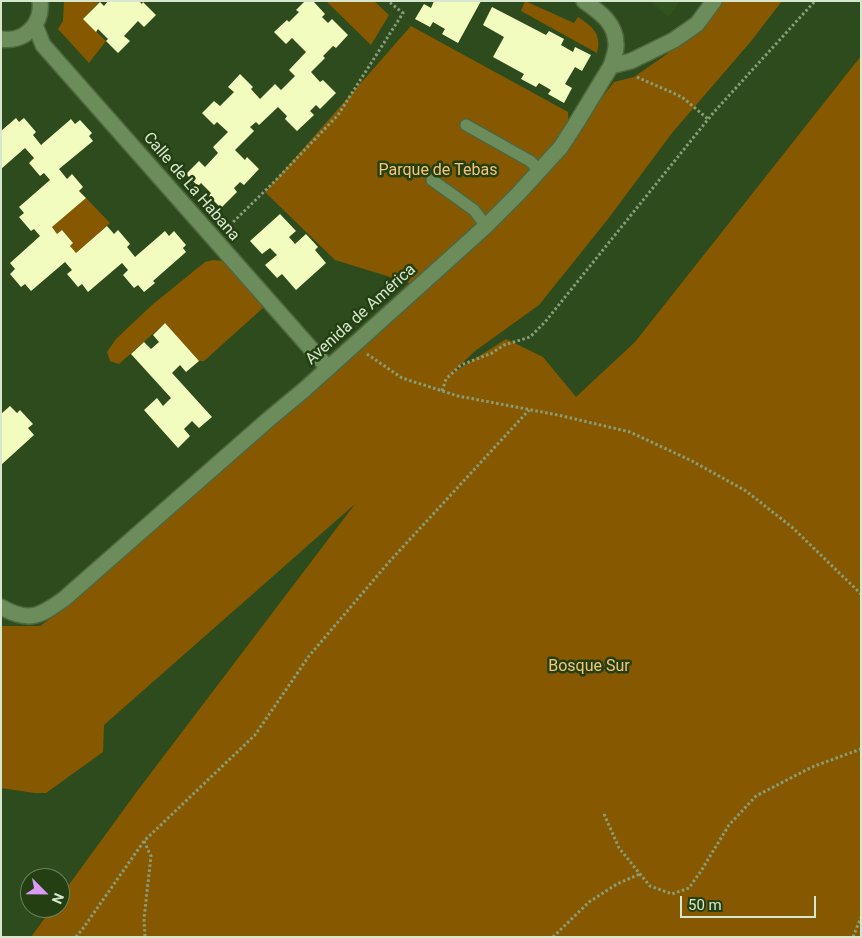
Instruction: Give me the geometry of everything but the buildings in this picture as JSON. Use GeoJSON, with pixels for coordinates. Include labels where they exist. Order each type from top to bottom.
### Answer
{"type":"FeatureCollection","features":[{"type":"Feature","properties":{"kind":"street"},"geometry":{"type":"LineString","coordinates":[[1,39],[18,38],[27,33],[35,25],[39,16],[40,1]]}},
{"type":"Feature","properties":{"kind":"street"},"geometry":{"type":"LineString","coordinates":[[584,1],[606,18],[614,31],[616,46],[611,66],[631,61],[674,40],[697,24],[714,1]]}},
{"type":"Feature","properties":{"kind":"street","name":"Calle de La Habana"},"geometry":{"type":"LineString","coordinates":[[35,25],[43,45],[328,368]]}},
{"type":"Feature","properties":{"kind":"street","name":"Avenida de América"},"geometry":{"type":"LineString","coordinates":[[1,607],[27,617],[52,608],[64,600],[354,345],[486,226],[540,171],[561,147],[611,66]]}},
{"type":"Feature","properties":{"kind":"lane"},"geometry":{"type":"LineString","coordinates":[[466,125],[530,161],[540,171]]}},
{"type":"Feature","properties":{"kind":"lane"},"geometry":{"type":"LineString","coordinates":[[432,180],[474,210],[486,226]]}},
{"type":"Feature","properties":{"kind":"path"},"geometry":{"type":"LineString","coordinates":[[214,240],[275,181],[338,115],[403,13],[388,1]]}},
{"type":"Feature","properties":{"kind":"path"},"geometry":{"type":"LineString","coordinates":[[442,391],[446,379],[461,365],[492,354],[504,345],[530,337],[545,322],[708,119],[816,1]]}},
{"type":"Feature","properties":{"kind":"path"},"geometry":{"type":"LineString","coordinates":[[636,76],[682,97],[708,119]]}},
{"type":"Feature","properties":{"kind":"path"},"geometry":{"type":"LineString","coordinates":[[354,345],[402,378],[458,396],[630,432],[692,461],[746,491],[793,528],[861,594]]}},
{"type":"Feature","properties":{"kind":"path"},"geometry":{"type":"LineString","coordinates":[[76,937],[144,841],[255,736],[309,656],[389,562],[529,410]]}},
{"type":"Feature","properties":{"kind":"path"},"geometry":{"type":"LineString","coordinates":[[604,814],[619,848],[650,886],[672,894],[689,888],[728,825],[756,796],[812,767],[861,749]]}},
{"type":"Feature","properties":{"kind":"path"},"geometry":{"type":"LineString","coordinates":[[144,841],[151,856],[144,919],[144,937]]}},
{"type":"Feature","properties":{"kind":"path"},"geometry":{"type":"LineString","coordinates":[[553,937],[589,902],[617,884],[640,874]]}},
{"type":"Feature","properties":{"kind":"path"},"geometry":{"type":"LineString","coordinates":[[852,937],[861,917]]}},
{"type":"Feature","properties":{"kind":"shaded area"},"geometry":{"type":"Polygon","coordinates":[[[649,1],[680,1],[669,17],[649,1]]]}},
{"type":"Feature","properties":{"kind":"green space"},"geometry":{"type":"Polygon","coordinates":[[[64,1],[100,1],[83,19],[106,41],[89,63],[58,29],[63,21],[64,1]]]}},
{"type":"Feature","properties":{"kind":"green space"},"geometry":{"type":"Polygon","coordinates":[[[326,1],[374,1],[389,15],[371,45],[326,1]]]}},
{"type":"Feature","properties":{"kind":"green space"},"geometry":{"type":"Polygon","coordinates":[[[525,1],[574,23],[578,17],[595,32],[598,41],[597,53],[521,11],[525,1]]]}},
{"type":"Feature","properties":{"kind":"green space","name":"Bosque Sur"},"geometry":{"type":"Polygon","coordinates":[[[722,1],[782,1],[752,40],[672,133],[608,219],[539,305],[475,351],[451,374],[506,339],[543,357],[576,397],[635,342],[861,56],[861,937],[31,937],[45,918],[70,918],[70,883],[138,790],[355,504],[104,725],[103,752],[46,793],[1,788],[1,626],[40,626],[65,608],[83,590],[426,288],[335,260],[265,192],[411,26],[568,112],[569,146],[614,82],[634,77],[667,54],[693,32],[722,1]]]}},
{"type":"Feature","properties":{"kind":"green space"},"geometry":{"type":"Polygon","coordinates":[[[86,198],[110,223],[76,253],[70,246],[73,243],[62,230],[57,234],[52,227],[86,198]]]}},
{"type":"Feature","properties":{"kind":"green space"},"geometry":{"type":"Polygon","coordinates":[[[213,260],[223,261],[264,307],[204,361],[199,361],[165,323],[119,364],[110,361],[107,352],[116,339],[152,305],[205,262],[213,260]]]}},
{"type":"Feature","properties":{"kind":"park label","name":"Parque de Tebas"},"geometry":{"type":"Point","coordinates":[438,171]}}]}
